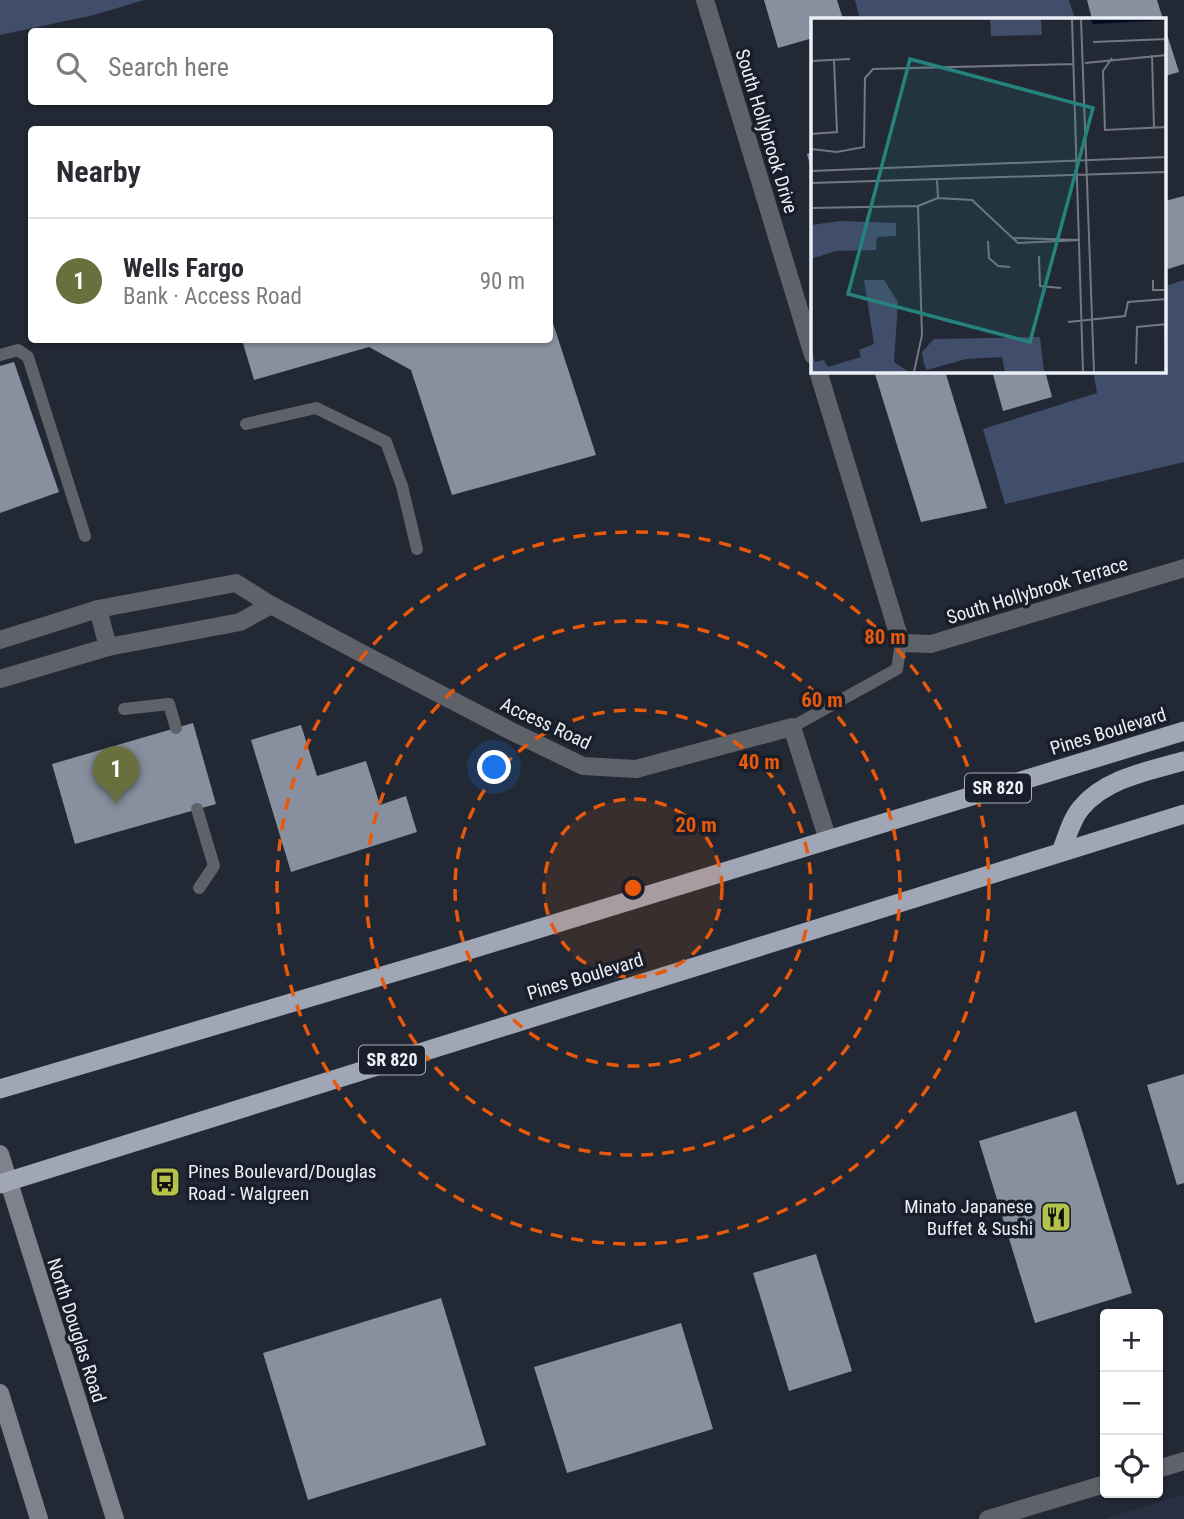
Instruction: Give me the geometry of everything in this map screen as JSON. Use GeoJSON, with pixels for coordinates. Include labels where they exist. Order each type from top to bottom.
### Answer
{"type":"FeatureCollection","features":[{"type":"Feature","properties":{"kind":"highway","name":"Pines Boulevard"},"geometry":{"type":"LineString","coordinates":[[0,1089],[423,964],[1184,731]]}},
{"type":"Feature","properties":{"kind":"highway"},"geometry":{"type":"LineString","coordinates":[[1061,852],[1071,824],[1081,808],[1096,793],[1127,778],[1184,761]]}},
{"type":"Feature","properties":{"kind":"highway","name":"Pines Boulevard"},"geometry":{"type":"LineString","coordinates":[[4,1182],[1184,814]]}},
{"type":"Feature","properties":{"kind":"main road","name":"North Douglas Road"},"geometry":{"type":"LineString","coordinates":[[0,1154],[4,1182],[115,1519]]}},
{"type":"Feature","properties":{"kind":"main road"},"geometry":{"type":"LineString","coordinates":[[0,1393],[39,1519]]}},
{"type":"Feature","properties":{"kind":"street","name":"South Hollybrook Drive"},"geometry":{"type":"LineString","coordinates":[[705,0],[811,348]]}},
{"type":"Feature","properties":{"kind":"street"},"geometry":{"type":"LineString","coordinates":[[819,373],[901,643]]}},
{"type":"Feature","properties":{"kind":"street","name":"South Hollybrook Terrace"},"geometry":{"type":"LineString","coordinates":[[901,643],[931,644],[1184,568]]}},
{"type":"Feature","properties":{"kind":"street","name":"Access Road"},"geometry":{"type":"LineString","coordinates":[[0,640],[98,609],[236,583],[497,724],[583,766],[636,769],[792,727]]}},
{"type":"Feature","properties":{"kind":"street"},"geometry":{"type":"LineString","coordinates":[[0,679],[108,647],[240,622],[271,604]]}},
{"type":"Feature","properties":{"kind":"street"},"geometry":{"type":"LineString","coordinates":[[98,609],[108,647]]}},
{"type":"Feature","properties":{"kind":"street"},"geometry":{"type":"LineString","coordinates":[[792,727],[828,840]]}},
{"type":"Feature","properties":{"kind":"street"},"geometry":{"type":"LineString","coordinates":[[1163,1467],[1184,1461]]}},
{"type":"Feature","properties":{"kind":"street"},"geometry":{"type":"LineString","coordinates":[[988,1519],[1100,1485]]}},
{"type":"Feature","properties":{"kind":"lane"},"geometry":{"type":"LineString","coordinates":[[0,355],[18,350],[28,357],[85,536]]}},
{"type":"Feature","properties":{"kind":"lane"},"geometry":{"type":"LineString","coordinates":[[246,424],[316,408],[386,442],[402,486],[417,549]]}},
{"type":"Feature","properties":{"kind":"lane"},"geometry":{"type":"LineString","coordinates":[[792,727],[897,668],[901,643]]}},
{"type":"Feature","properties":{"kind":"lane"},"geometry":{"type":"LineString","coordinates":[[124,709],[169,704],[176,728]]}},
{"type":"Feature","properties":{"kind":"lane"},"geometry":{"type":"LineString","coordinates":[[197,809],[214,866],[199,888]]}},
{"type":"Feature","properties":{"kind":"shaded area"},"geometry":{"type":"Polygon","coordinates":[[[0,0],[144,0],[94,15],[0,35],[0,0]]]}},
{"type":"Feature","properties":{"kind":"shaded area"},"geometry":{"type":"Polygon","coordinates":[[[855,0],[1069,0],[1075,18],[860,18],[855,0]]]}},
{"type":"Feature","properties":{"kind":"shaded area"},"geometry":{"type":"Polygon","coordinates":[[[1184,280],[1184,462],[1005,504],[983,429],[1097,393],[1093,373],[1166,373],[1166,286],[1184,280]]]}},
{"type":"Feature","properties":{"kind":"shaded area"},"geometry":{"type":"Polygon","coordinates":[[[1184,1494],[1184,1519],[1104,1519],[1184,1494]]]}},
{"type":"Feature","properties":{"kind":"building"},"geometry":{"type":"Polygon","coordinates":[[[764,0],[837,0],[843,18],[811,18],[811,39],[778,48],[764,0]]]}},
{"type":"Feature","properties":{"kind":"building"},"geometry":{"type":"Polygon","coordinates":[[[1087,0],[1157,0],[1163,18],[1092,18],[1087,0]]]}},
{"type":"Feature","properties":{"kind":"building"},"geometry":{"type":"Polygon","coordinates":[[[1166,31],[1179,72],[1166,76],[1166,31]]]}},
{"type":"Feature","properties":{"kind":"building"},"geometry":{"type":"Polygon","coordinates":[[[811,153],[811,168],[807,154],[811,153]]]}},
{"type":"Feature","properties":{"kind":"building"},"geometry":{"type":"Polygon","coordinates":[[[1184,196],[1184,264],[1166,270],[1166,201],[1184,196]]]}},
{"type":"Feature","properties":{"kind":"building"},"geometry":{"type":"Polygon","coordinates":[[[553,323],[596,455],[452,495],[411,370],[369,347],[254,380],[243,343],[553,343],[553,323]]]}},
{"type":"Feature","properties":{"kind":"building"},"geometry":{"type":"Polygon","coordinates":[[[14,362],[59,492],[0,513],[0,366],[14,362]]]}},
{"type":"Feature","properties":{"kind":"building"},"geometry":{"type":"Polygon","coordinates":[[[875,373],[946,373],[987,508],[921,522],[875,373]]]}},
{"type":"Feature","properties":{"kind":"building"},"geometry":{"type":"Polygon","coordinates":[[[993,373],[1046,373],[1052,397],[1003,411],[993,373]]]}},
{"type":"Feature","properties":{"kind":"building"},"geometry":{"type":"Polygon","coordinates":[[[193,723],[216,804],[75,844],[52,764],[193,723]]]}},
{"type":"Feature","properties":{"kind":"building"},"geometry":{"type":"Polygon","coordinates":[[[301,725],[317,776],[366,761],[380,805],[406,796],[417,832],[291,872],[251,740],[301,725]]]}},
{"type":"Feature","properties":{"kind":"building"},"geometry":{"type":"Polygon","coordinates":[[[1184,1074],[1184,1183],[1177,1185],[1147,1085],[1184,1074]]]}},
{"type":"Feature","properties":{"kind":"building","name":"Minato Japanese Buffet & Sushi"},"geometry":{"type":"Polygon","coordinates":[[[1076,1111],[1132,1293],[1035,1323],[979,1141],[1076,1111]]]}},
{"type":"Feature","properties":{"kind":"building"},"geometry":{"type":"Polygon","coordinates":[[[816,1254],[852,1371],[789,1391],[753,1273],[816,1254]]]}},
{"type":"Feature","properties":{"kind":"building"},"geometry":{"type":"Polygon","coordinates":[[[441,1298],[486,1445],[308,1500],[263,1353],[441,1298]]]}},
{"type":"Feature","properties":{"kind":"building"},"geometry":{"type":"Polygon","coordinates":[[[681,1323],[713,1429],[567,1473],[534,1367],[681,1323]]]}},
{"type":"Feature","properties":{"kind":"place","name":"Wells Fargo"},"geometry":{"type":"Point","coordinates":[116,804]}},
{"type":"Feature","properties":{"kind":"place","name":"Pines Boulevard/Douglas Road - Walgreen"},"geometry":{"type":"Point","coordinates":[165,1182]}},
{"type":"Feature","properties":{"kind":"place","name":"Minato Japanese Buffet & Sushi"},"geometry":{"type":"Point","coordinates":[1056,1217]}}]}
